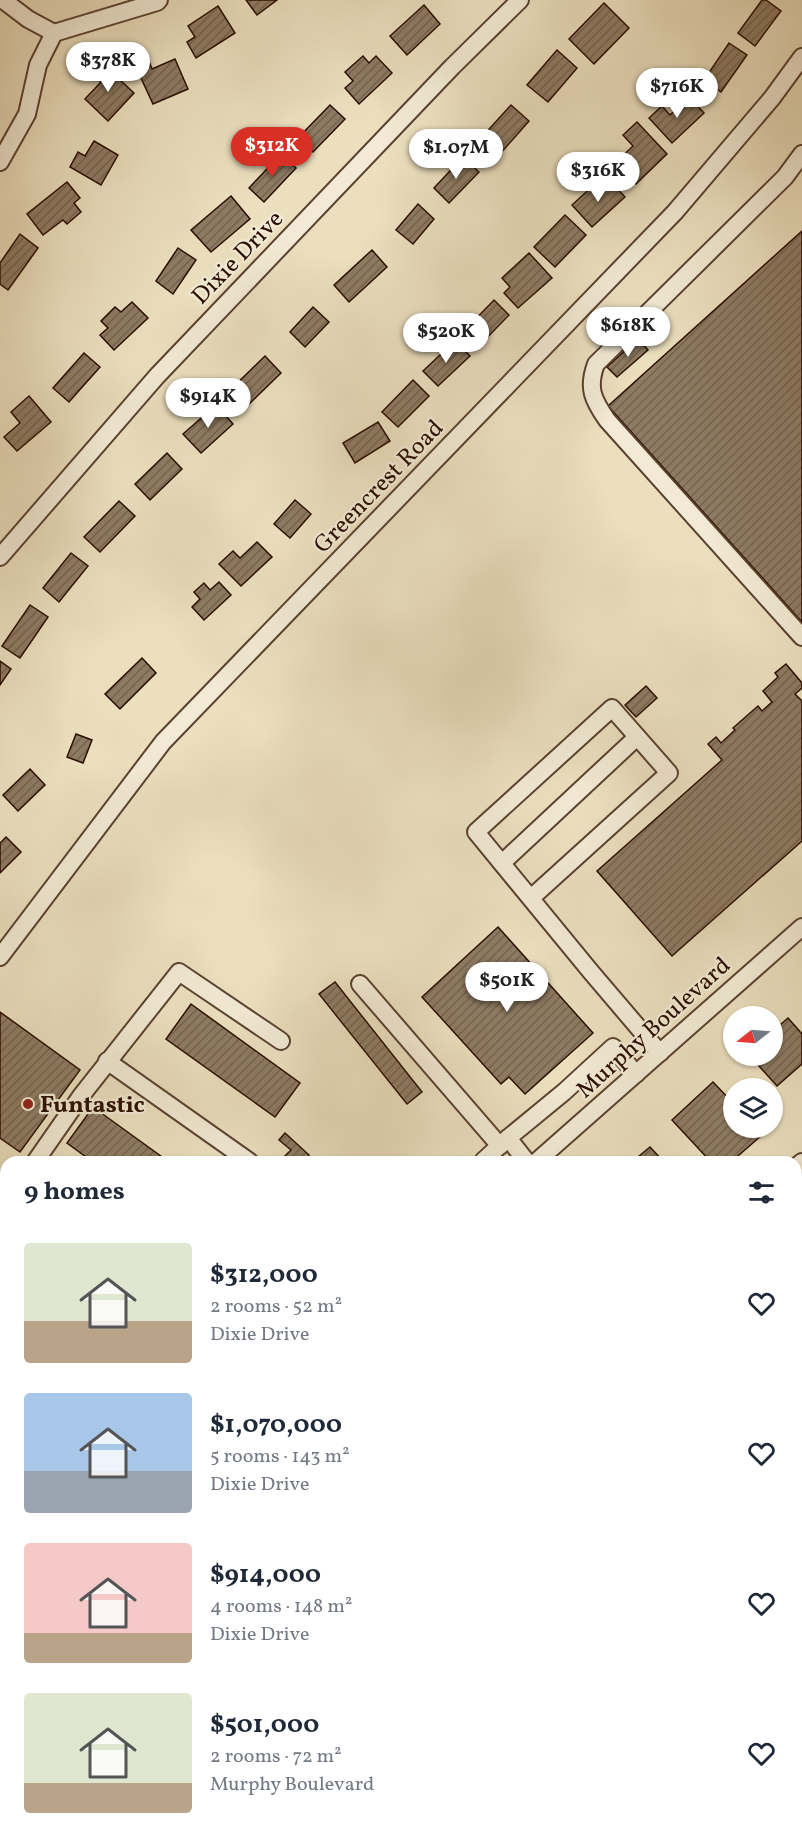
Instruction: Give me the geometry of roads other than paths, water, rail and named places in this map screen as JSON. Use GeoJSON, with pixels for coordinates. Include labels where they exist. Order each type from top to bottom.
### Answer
{"type":"FeatureCollection","features":[{"type":"Feature","properties":{"kind":"street"},"geometry":{"type":"LineString","coordinates":[[3,0],[28,19],[54,33],[159,0]]}},
{"type":"Feature","properties":{"kind":"street","name":"Dixie Drive"},"geometry":{"type":"LineString","coordinates":[[0,557],[157,376],[452,67],[520,0]]}},
{"type":"Feature","properties":{"kind":"street"},"geometry":{"type":"LineString","coordinates":[[0,162],[27,114],[38,65],[54,33]]}},
{"type":"Feature","properties":{"kind":"street","name":"Greencrest Road"},"geometry":{"type":"LineString","coordinates":[[0,957],[163,742],[675,212],[772,98],[802,57]]}},
{"type":"Feature","properties":{"kind":"street"},"geometry":{"type":"LineString","coordinates":[[802,154],[785,177],[596,364],[591,378],[591,389],[597,406],[607,420],[802,638]]}},
{"type":"Feature","properties":{"kind":"street"},"geometry":{"type":"LineString","coordinates":[[531,898],[669,773],[612,708],[476,832],[660,1053]]}},
{"type":"Feature","properties":{"kind":"street"},"geometry":{"type":"LineString","coordinates":[[502,863],[637,737]]}},
{"type":"Feature","properties":{"kind":"street","name":"Murphy Boulevard"},"geometry":{"type":"LineString","coordinates":[[543,1156],[802,927]]}},
{"type":"Feature","properties":{"kind":"street"},"geometry":{"type":"LineString","coordinates":[[39,1156],[107,1061],[179,972],[281,1041]]}},
{"type":"Feature","properties":{"kind":"street"},"geometry":{"type":"LineString","coordinates":[[360,984],[504,1142],[520,1156]]}},
{"type":"Feature","properties":{"kind":"street"},"geometry":{"type":"LineString","coordinates":[[489,1156],[613,1047],[636,1074]]}},
{"type":"Feature","properties":{"kind":"street"},"geometry":{"type":"LineString","coordinates":[[107,1061],[242,1156]]}},
{"type":"Feature","properties":{"kind":"place","name":"Funtastic"},"geometry":{"type":"Point","coordinates":[28,1104]}}]}
